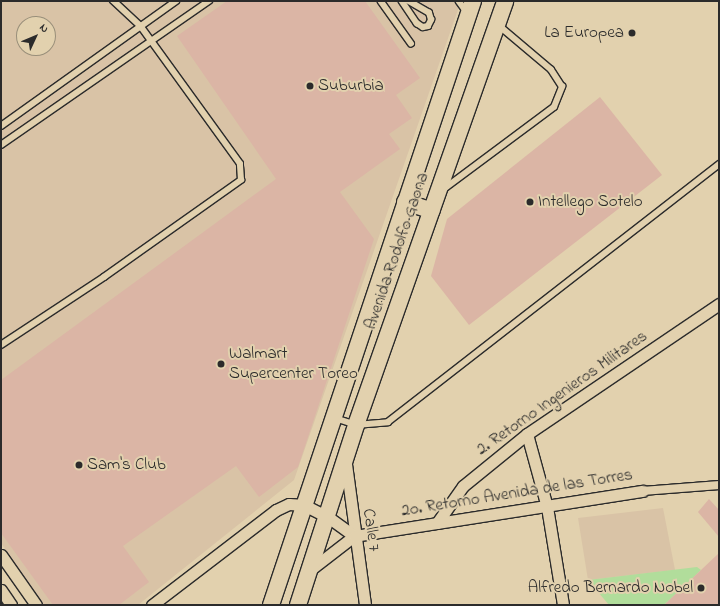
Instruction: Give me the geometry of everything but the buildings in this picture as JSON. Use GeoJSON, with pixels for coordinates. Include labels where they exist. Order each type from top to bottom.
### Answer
{"type":"FeatureCollection","features":[{"type":"Feature","properties":{"kind":"main road","name":"Avenida Rodolfo Gaona"},"geometry":{"type":"LineString","coordinates":[[298,605],[328,517],[356,425],[505,1]]}},
{"type":"Feature","properties":{"kind":"main road","name":"Avenida Rodolfo Gaona"},"geometry":{"type":"LineString","coordinates":[[271,605],[470,8]]}},
{"type":"Feature","properties":{"kind":"main road"},"geometry":{"type":"LineString","coordinates":[[405,202],[432,211]]}},
{"type":"Feature","properties":{"kind":"street","name":"2. Retorno Ingenieros Militares"},"geometry":{"type":"LineString","coordinates":[[437,523],[462,486],[527,434],[719,304]]}},
{"type":"Feature","properties":{"kind":"street"},"geometry":{"type":"LineString","coordinates":[[527,434],[547,507],[563,605]]}},
{"type":"Feature","properties":{"kind":"street","name":"Calle 7"},"geometry":{"type":"LineString","coordinates":[[345,460],[354,536],[365,605]]}},
{"type":"Feature","properties":{"kind":"street","name":"2o. Retorno Avenida de las Torres"},"geometry":{"type":"LineString","coordinates":[[354,536],[547,507],[643,490],[719,485]]}},
{"type":"Feature","properties":{"kind":"street"},"geometry":{"type":"LineString","coordinates":[[152,605],[276,510],[289,504],[304,505],[328,517],[354,536],[310,570]]}},
{"type":"Feature","properties":{"kind":"street"},"geometry":{"type":"LineString","coordinates":[[1,555],[36,605]]}},
{"type":"Feature","properties":{"kind":"street"},"geometry":{"type":"LineString","coordinates":[[1,590],[11,605]]}},
{"type":"Feature","properties":{"kind":"lane"},"geometry":{"type":"LineString","coordinates":[[1,345],[104,277],[241,180],[240,164],[141,27],[113,1]]}},
{"type":"Feature","properties":{"kind":"lane"},"geometry":{"type":"LineString","coordinates":[[1,126],[176,1]]}},
{"type":"Feature","properties":{"kind":"lane"},"geometry":{"type":"LineString","coordinates":[[1,145],[209,1]]}},
{"type":"Feature","properties":{"kind":"lane"},"geometry":{"type":"LineString","coordinates":[[381,1],[412,43]]}},
{"type":"Feature","properties":{"kind":"lane"},"geometry":{"type":"LineString","coordinates":[[402,1],[417,23],[423,27],[428,26],[431,20],[429,14],[408,1]]}},
{"type":"Feature","properties":{"kind":"lane"},"geometry":{"type":"LineString","coordinates":[[459,1],[470,8]]}},
{"type":"Feature","properties":{"kind":"lane"},"geometry":{"type":"LineString","coordinates":[[438,194],[554,107],[562,87],[551,70],[497,25]]}},
{"type":"Feature","properties":{"kind":"lane"},"geometry":{"type":"LineString","coordinates":[[333,417],[356,425],[388,422],[719,164]]}},
{"type":"Feature","properties":{"kind":"shaded area"},"geometry":{"type":"Polygon","coordinates":[[[1,1],[461,1],[294,480],[138,605],[43,605],[1,543],[1,1]]]}},
{"type":"Feature","properties":{"kind":"shaded area"},"geometry":{"type":"Polygon","coordinates":[[[663,508],[675,570],[588,580],[578,518],[663,508]]]}},
{"type":"Feature","properties":{"kind":"green space"},"geometry":{"type":"Polygon","coordinates":[[[697,567],[701,570],[664,605],[609,605],[588,580],[697,567]]]}},
{"type":"Feature","properties":{"kind":"place","name":"La Europea"},"geometry":{"type":"Point","coordinates":[632,33]}},
{"type":"Feature","properties":{"kind":"place","name":"Suburbia"},"geometry":{"type":"Point","coordinates":[310,86]}},
{"type":"Feature","properties":{"kind":"place","name":"Intellego Sotelo"},"geometry":{"type":"Point","coordinates":[530,202]}},
{"type":"Feature","properties":{"kind":"place","name":"Walmart Supercenter Toreo"},"geometry":{"type":"Point","coordinates":[221,364]}},
{"type":"Feature","properties":{"kind":"place","name":"Sam's Club"},"geometry":{"type":"Point","coordinates":[79,465]}},
{"type":"Feature","properties":{"kind":"place","name":"Alfredo Bernardo Nobel"},"geometry":{"type":"Point","coordinates":[701,588]}}]}
